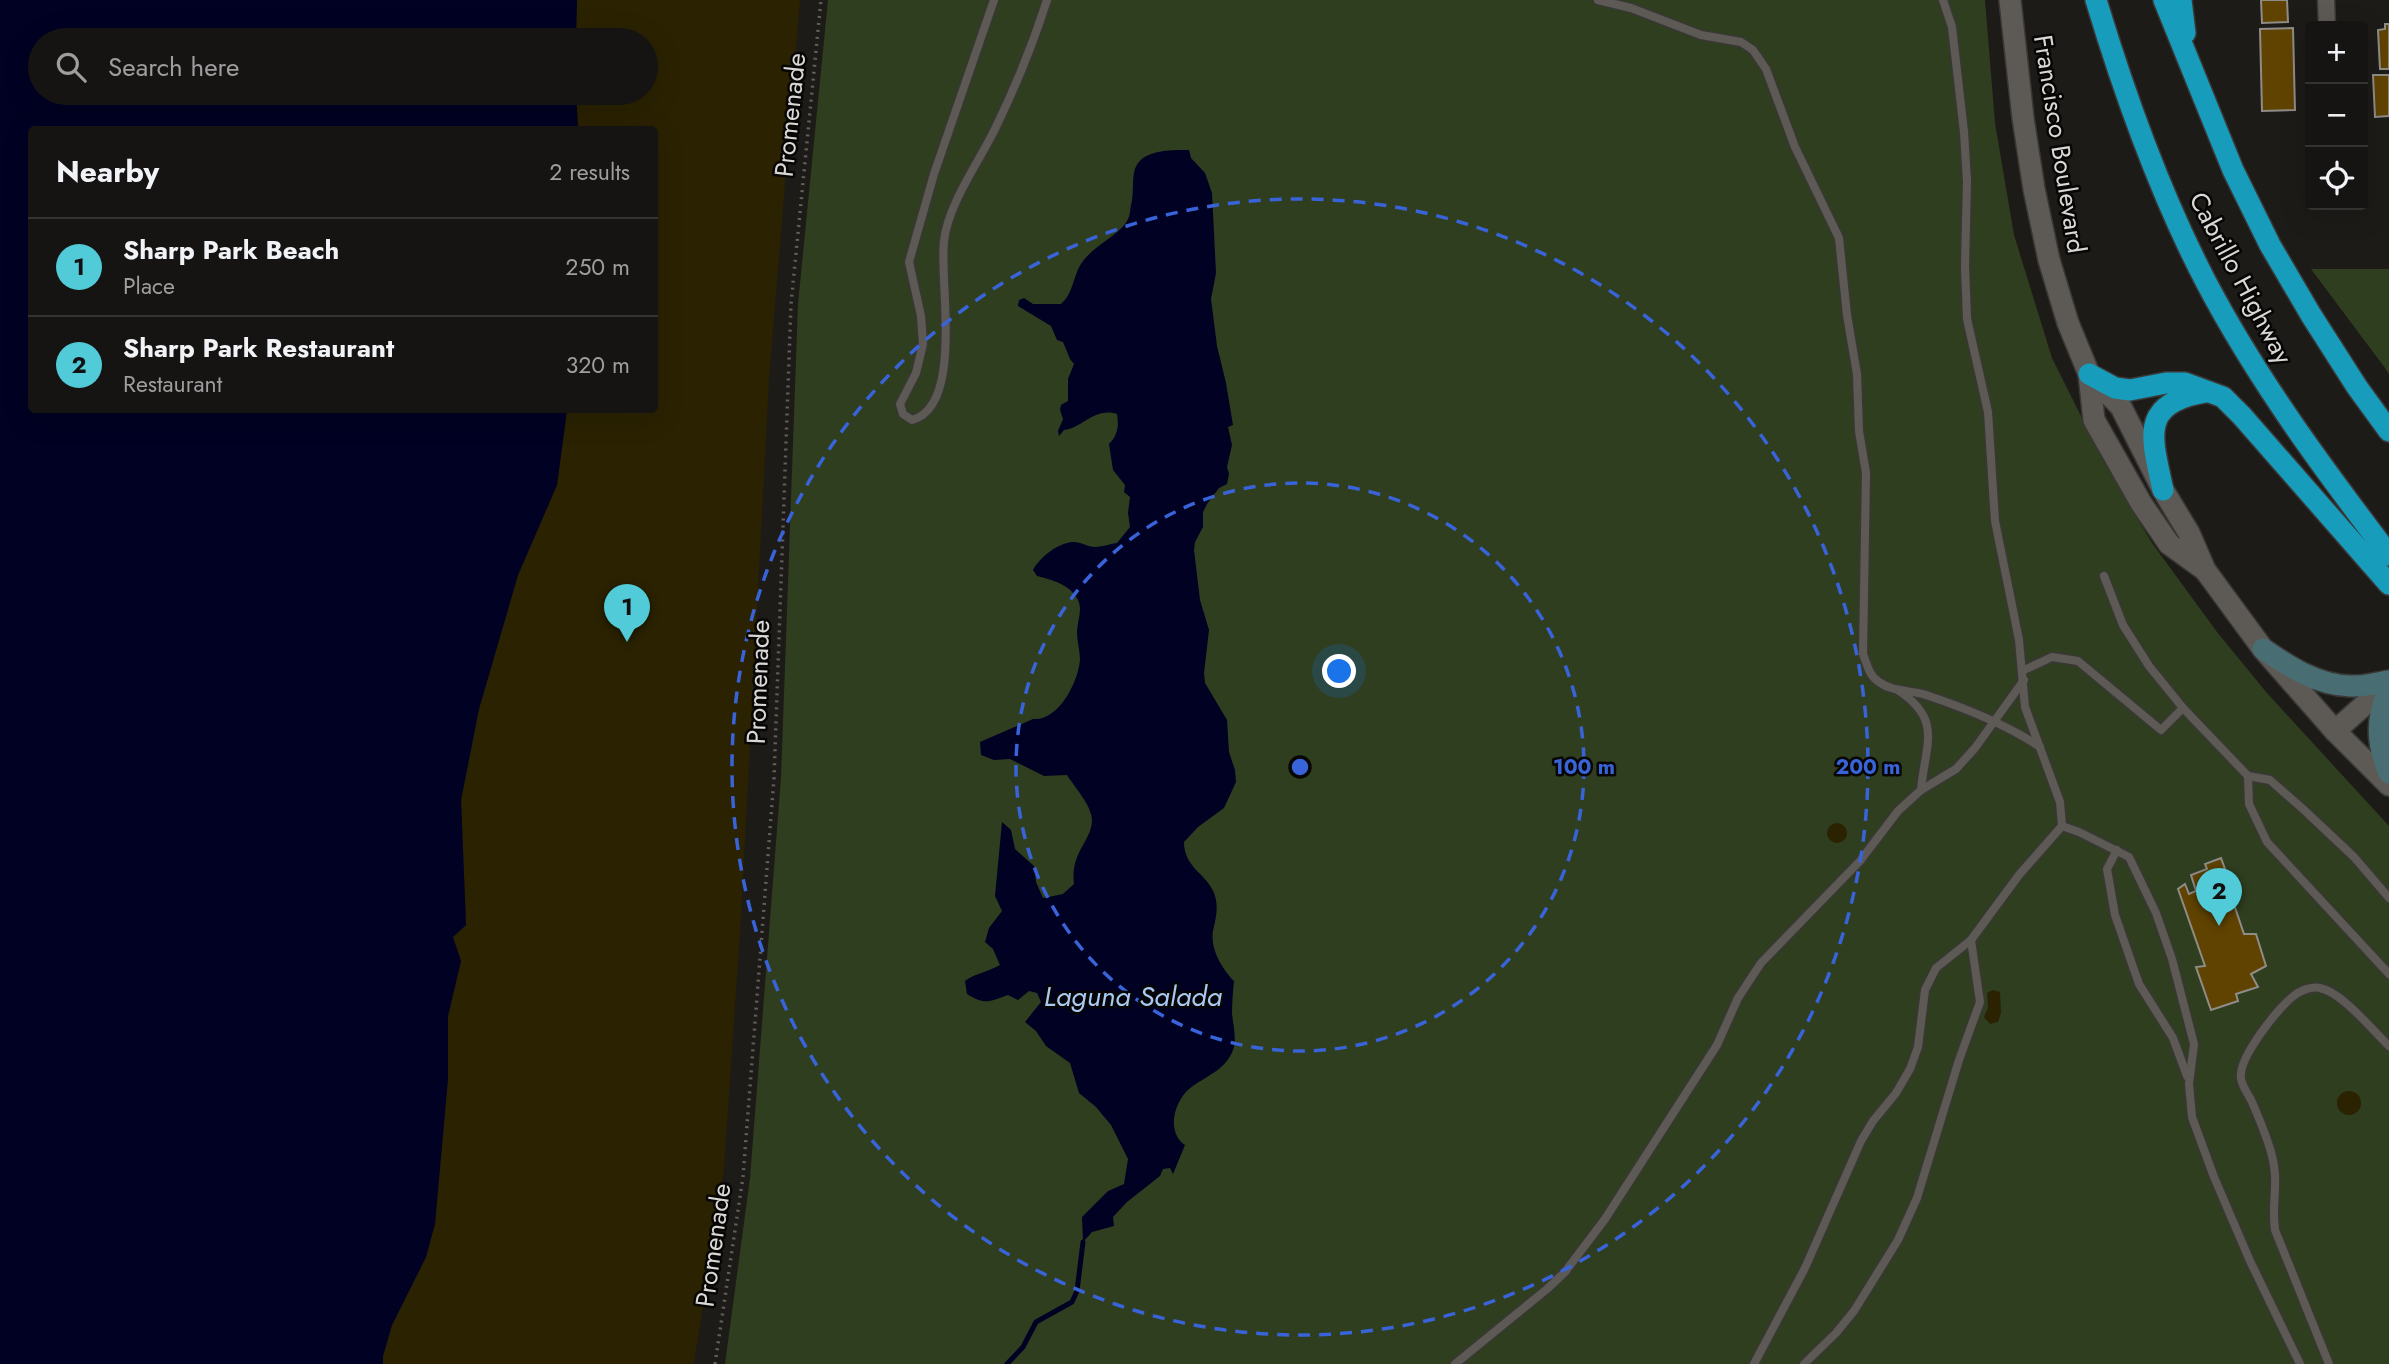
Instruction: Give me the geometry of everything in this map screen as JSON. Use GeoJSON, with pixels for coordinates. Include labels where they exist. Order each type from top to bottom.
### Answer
{"type":"FeatureCollection","features":[{"type":"Feature","properties":{"kind":"highway","name":"Cabrillo Highway"},"geometry":{"type":"LineString","coordinates":[[2096,0],[2143,141],[2205,280],[2272,393],[2323,468],[2389,555]]}},
{"type":"Feature","properties":{"kind":"highway","name":"Cabrillo Highway"},"geometry":{"type":"LineString","coordinates":[[2164,0],[2233,170],[2270,245],[2357,387],[2389,431]]}},
{"type":"Feature","properties":{"kind":"highway"},"geometry":{"type":"LineString","coordinates":[[2181,0],[2188,60]]}},
{"type":"Feature","properties":{"kind":"highway"},"geometry":{"type":"LineString","coordinates":[[2089,374],[2115,388],[2130,390],[2166,383],[2185,383],[2223,397],[2389,584]]}},
{"type":"Feature","properties":{"kind":"highway"},"geometry":{"type":"LineString","coordinates":[[2357,387],[2389,422]]}},
{"type":"Feature","properties":{"kind":"highway"},"geometry":{"type":"LineString","coordinates":[[2163,490],[2154,445],[2154,427],[2163,408],[2172,401],[2182,396],[2208,391]]}},
{"type":"Feature","properties":{"kind":"main road"},"geometry":{"type":"LineString","coordinates":[[2263,649],[2289,667],[2315,679],[2351,686],[2389,684],[2381,707],[2379,732],[2380,751],[2389,773]]}},
{"type":"Feature","properties":{"kind":"street","name":"Francisco Boulevard"},"geometry":{"type":"LineString","coordinates":[[2010,0],[2034,189],[2049,260],[2068,323],[2089,374],[2094,420],[2141,503],[2169,544],[2205,570]]}},
{"type":"Feature","properties":{"kind":"street"},"geometry":{"type":"LineString","coordinates":[[2326,0],[2327,21]]}},
{"type":"Feature","properties":{"kind":"street","name":"Francisco Boulevard"},"geometry":{"type":"LineString","coordinates":[[2089,374],[2120,407],[2163,490],[2189,533],[2205,570],[2263,649],[2336,731],[2389,785]]}},
{"type":"Feature","properties":{"kind":"street"},"geometry":{"type":"LineString","coordinates":[[2336,731],[2389,684]]}},
{"type":"Feature","properties":{"kind":"lane"},"geometry":{"type":"LineString","coordinates":[[994,0],[934,174],[909,262],[921,317],[923,344],[916,373],[900,404],[904,414],[912,420],[923,417],[931,408],[941,382],[946,341],[943,263],[947,227],[1008,102],[1047,0]]}},
{"type":"Feature","properties":{"kind":"lane"},"geometry":{"type":"LineString","coordinates":[[1598,0],[1631,8],[1701,35],[1741,42],[1753,50],[1766,69],[1795,147],[1839,238],[1847,315],[1857,374],[1859,431],[1866,473],[1863,654],[1870,673],[1879,683],[1940,700],[2024,736],[2040,747]]}},
{"type":"Feature","properties":{"kind":"lane"},"geometry":{"type":"LineString","coordinates":[[1754,1364],[1805,1268],[1861,1141],[1910,1069],[1918,1047],[1925,990],[1936,968],[1971,940],[2019,875],[2062,826],[2060,802],[2025,707],[2019,640],[1995,522],[1988,412],[1967,319],[1967,181],[1964,132],[1952,27],[1943,0]]}},
{"type":"Feature","properties":{"kind":"lane"},"geometry":{"type":"LineString","coordinates":[[2104,576],[2123,625],[2149,666],[2183,708],[2248,776],[2270,780],[2354,857],[2389,898]]}},
{"type":"Feature","properties":{"kind":"lane"},"geometry":{"type":"LineString","coordinates":[[1455,1364],[1565,1272],[1605,1219],[1717,1045],[1748,981],[1761,963],[1860,861],[1898,811],[1921,790],[1956,769],[1994,722],[2023,675],[2052,657],[2078,661],[2161,730],[2183,708]]}},
{"type":"Feature","properties":{"kind":"lane"},"geometry":{"type":"LineString","coordinates":[[1896,689],[1916,702],[1924,714],[1928,730],[1921,790]]}},
{"type":"Feature","properties":{"kind":"lane"},"geometry":{"type":"LineString","coordinates":[[2248,776],[2249,804],[2267,842],[2389,974]]}},
{"type":"Feature","properties":{"kind":"lane"},"geometry":{"type":"LineString","coordinates":[[2062,826],[2079,831],[2129,857],[2140,875],[2172,959],[2194,1044],[2189,1084]]}},
{"type":"Feature","properties":{"kind":"lane"},"geometry":{"type":"LineString","coordinates":[[2117,850],[2108,869],[2115,915],[2139,984],[2174,1038],[2186,1067],[2192,1117],[2210,1168],[2270,1306],[2300,1364]]}},
{"type":"Feature","properties":{"kind":"lane"},"geometry":{"type":"LineString","coordinates":[[1804,1364],[1854,1311],[1898,1240],[1917,1198],[1959,1060],[1980,1002],[1971,940]]}},
{"type":"Feature","properties":{"kind":"lane"},"geometry":{"type":"LineString","coordinates":[[2329,1364],[2275,1230],[2272,1211],[2277,1185],[2274,1165],[2256,1111],[2240,1079],[2242,1068],[2267,1027],[2294,995],[2305,989],[2320,988],[2336,996],[2389,1046]]}},
{"type":"Feature","properties":{"kind":"path","name":"Promenade"},"geometry":{"type":"LineString","coordinates":[[715,1364],[743,1177],[774,778],[791,304],[821,0]]}},
{"type":"Feature","properties":{"kind":"green space"},"geometry":{"type":"Polygon","coordinates":[[[828,0],[1985,0],[1995,123],[2014,235],[2052,358],[2103,460],[2152,543],[2217,632],[2267,693],[2389,826],[2389,1364],[725,1364],[750,1178],[781,778],[798,304],[828,0]]]}},
{"type":"Feature","properties":{"kind":"green space"},"geometry":{"type":"Polygon","coordinates":[[[2311,269],[2389,269],[2389,374],[2385,368],[2311,269]]]}},
{"type":"Feature","properties":{"kind":"sand"},"geometry":{"type":"Polygon","coordinates":[[[577,0],[800,0],[769,379],[741,917],[724,1169],[694,1364],[383,1364],[392,1325],[426,1257],[448,1079],[448,1016],[461,961],[452,937],[466,925],[461,800],[479,709],[518,575],[557,485],[567,413],[658,413],[658,126],[578,126],[577,105],[658,105],[658,28],[576,28],[577,0]]]}},
{"type":"Feature","properties":{"kind":"sand"},"geometry":{"type":"Polygon","coordinates":[[[1837,823],[1844,826],[1847,833],[1844,840],[1837,843],[1830,840],[1827,833],[1830,826],[1837,823]]]}},
{"type":"Feature","properties":{"kind":"sand"},"geometry":{"type":"Polygon","coordinates":[[[1993,990],[2000,992],[2001,1013],[1998,1022],[1990,1024],[1984,1017],[1988,1008],[1987,993],[1993,990]]]}},
{"type":"Feature","properties":{"kind":"sand"},"geometry":{"type":"Polygon","coordinates":[[[2349,1091],[2357,1095],[2361,1103],[2357,1111],[2349,1115],[2341,1111],[2337,1103],[2341,1095],[2349,1091]]]}},
{"type":"Feature","properties":{"kind":"water"},"geometry":{"type":"Polygon","coordinates":[[[0,0],[577,0],[576,28],[28,28],[28,105],[577,105],[578,126],[28,126],[28,413],[567,413],[557,485],[518,575],[479,709],[461,800],[466,925],[453,937],[461,961],[448,1016],[448,1079],[435,1224],[426,1257],[392,1325],[383,1364],[0,1364],[0,0]]]}},
{"type":"Feature","properties":{"kind":"water","name":"Laguna Salada"},"geometry":{"type":"Polygon","coordinates":[[[1189,150],[1191,158],[1205,173],[1212,193],[1216,273],[1211,299],[1217,346],[1233,425],[1228,427],[1232,445],[1227,467],[1227,484],[1219,488],[1203,512],[1203,527],[1194,550],[1200,600],[1209,630],[1205,683],[1227,720],[1229,752],[1236,782],[1224,808],[1198,827],[1184,842],[1192,865],[1211,886],[1216,898],[1213,945],[1221,965],[1234,981],[1232,1013],[1235,1041],[1225,1063],[1189,1089],[1179,1101],[1174,1125],[1179,1139],[1185,1145],[1173,1174],[1170,1168],[1163,1169],[1160,1176],[1127,1202],[1113,1217],[1114,1226],[1092,1232],[1083,1242],[1082,1217],[1108,1191],[1124,1184],[1128,1159],[1111,1125],[1096,1107],[1079,1093],[1070,1063],[1046,1046],[1036,1031],[1025,1022],[1041,1002],[1037,993],[1029,991],[1018,1000],[1008,995],[982,1001],[967,994],[965,981],[1000,965],[993,949],[985,942],[989,928],[1002,911],[995,896],[1002,822],[1011,830],[1015,849],[1034,866],[1036,882],[1043,898],[1063,894],[1074,884],[1075,863],[1091,827],[1089,808],[1067,775],[1044,776],[1010,759],[994,760],[981,755],[980,742],[1033,719],[1042,718],[1059,707],[1071,689],[1078,669],[1078,600],[1065,586],[1037,576],[1033,570],[1045,556],[1061,545],[1073,542],[1095,547],[1117,543],[1130,527],[1130,497],[1124,492],[1125,485],[1113,470],[1109,444],[1117,430],[1117,414],[1095,415],[1064,430],[1059,436],[1058,431],[1063,419],[1061,405],[1068,401],[1068,379],[1074,364],[1063,342],[1057,340],[1051,326],[1018,306],[1019,300],[1024,298],[1033,304],[1061,304],[1069,294],[1083,261],[1119,231],[1128,219],[1137,165],[1142,159],[1156,152],[1189,150]]]}},
{"type":"Feature","properties":{"kind":"building"},"geometry":{"type":"Polygon","coordinates":[[[2261,0],[2287,0],[2288,22],[2262,23],[2261,0]]]}},
{"type":"Feature","properties":{"kind":"building"},"geometry":{"type":"Polygon","coordinates":[[[2385,24],[2389,24],[2389,69],[2380,69],[2378,30],[2385,29],[2385,24]]]}},
{"type":"Feature","properties":{"kind":"building"},"geometry":{"type":"Polygon","coordinates":[[[2293,28],[2295,110],[2262,111],[2260,29],[2293,28]]]}},
{"type":"Feature","properties":{"kind":"building"},"geometry":{"type":"Polygon","coordinates":[[[2373,75],[2389,75],[2389,116],[2375,117],[2373,75]]]}},
{"type":"Feature","properties":{"kind":"building"},"geometry":{"type":"Polygon","coordinates":[[[2221,858],[2225,869],[2207,875],[2211,886],[2226,881],[2244,934],[2256,934],[2266,966],[2251,974],[2258,987],[2236,994],[2238,1001],[2211,1010],[2196,967],[2205,966],[2178,889],[2185,884],[2189,894],[2196,891],[2191,875],[2207,869],[2205,864],[2221,858]]]}},
{"type":"Feature","properties":{"kind":"waterway"},"geometry":{"type":"LineString","coordinates":[[1007,1364],[1023,1347],[1036,1322],[1072,1302],[1077,1291],[1083,1242]]}},
{"type":"Feature","properties":{"kind":"place","name":"Sharp Park Beach"},"geometry":{"type":"Point","coordinates":[627,642]}},
{"type":"Feature","properties":{"kind":"place","name":"Sharp Park Restaurant"},"geometry":{"type":"Point","coordinates":[2219,926]}}]}
